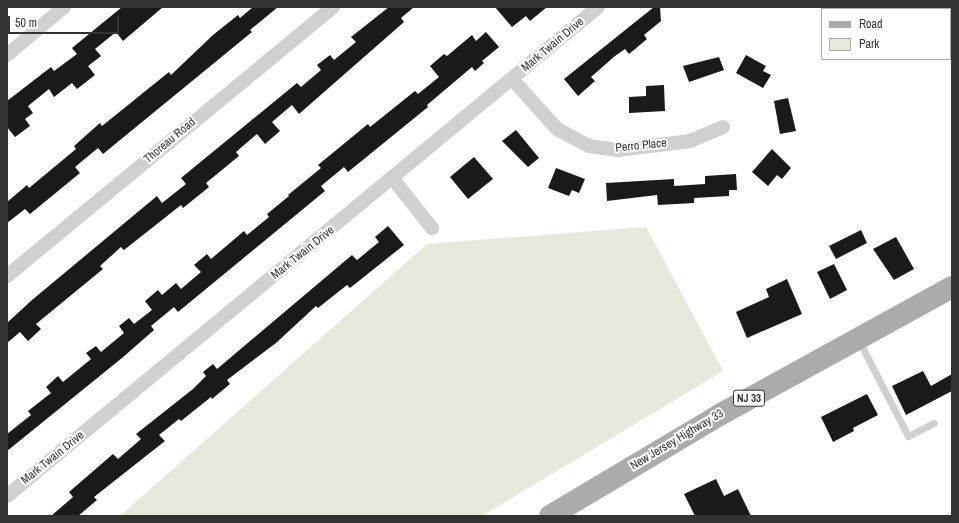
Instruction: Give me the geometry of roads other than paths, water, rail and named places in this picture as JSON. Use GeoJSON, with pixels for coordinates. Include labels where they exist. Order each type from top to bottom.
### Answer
{"type":"FeatureCollection","features":[{"type":"Feature","properties":{"kind":"main road","name":"New Jersey Highway 33"},"geometry":{"type":"LineString","coordinates":[[550,516],[723,413],[952,287]]}},
{"type":"Feature","properties":{"kind":"street"},"geometry":{"type":"LineString","coordinates":[[7,55],[64,7]]}},
{"type":"Feature","properties":{"kind":"street","name":"Thoreau Road"},"geometry":{"type":"LineString","coordinates":[[7,276],[333,7]]}},
{"type":"Feature","properties":{"kind":"street","name":"Mark Twain Drive"},"geometry":{"type":"LineString","coordinates":[[7,496],[512,80],[589,10]]}},
{"type":"Feature","properties":{"kind":"street","name":"Perro Place"},"geometry":{"type":"LineString","coordinates":[[512,80],[557,129],[588,146],[618,150],[690,141],[723,127]]}},
{"type":"Feature","properties":{"kind":"street"},"geometry":{"type":"LineString","coordinates":[[393,179],[432,228]]}},
{"type":"Feature","properties":{"kind":"lane"},"geometry":{"type":"LineString","coordinates":[[857,338],[908,436],[934,423]]}}]}
